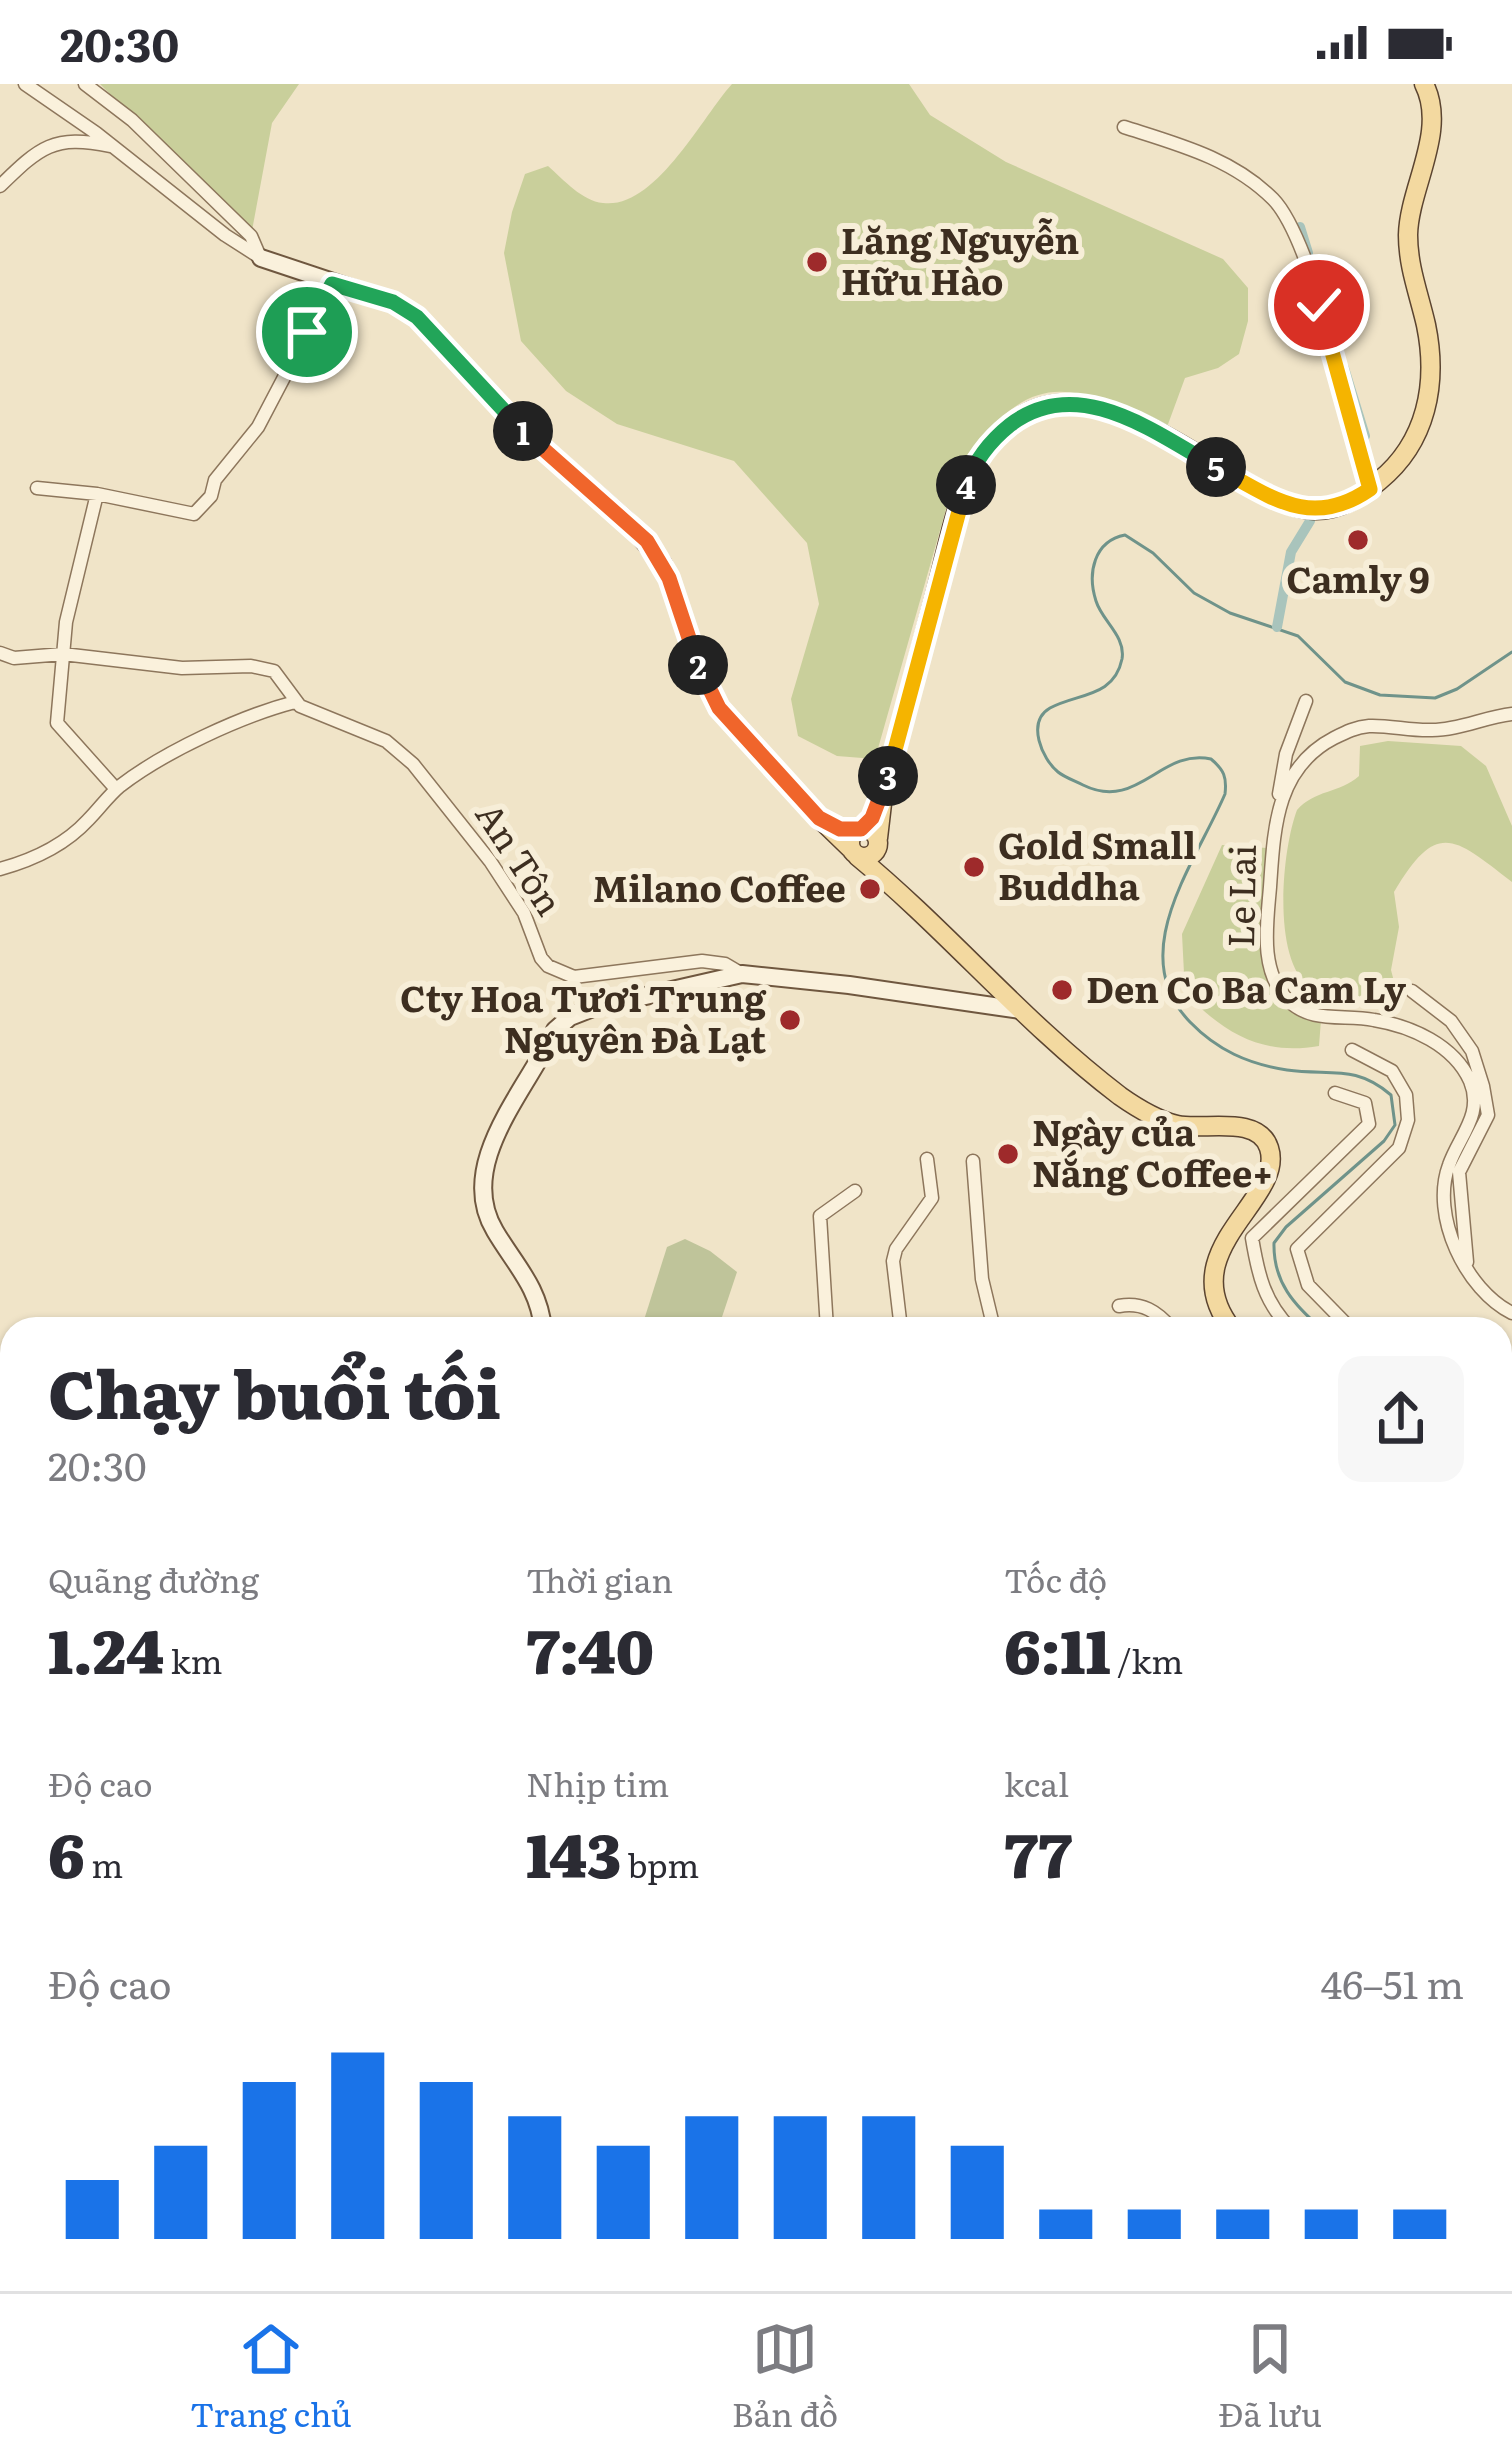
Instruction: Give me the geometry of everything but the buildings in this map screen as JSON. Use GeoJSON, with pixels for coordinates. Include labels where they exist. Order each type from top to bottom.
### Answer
{"type":"FeatureCollection","features":[{"type":"Feature","properties":{"kind":"main road"},"geometry":{"type":"LineString","coordinates":[[863,841],[884,795],[957,510],[970,476],[997,436],[1022,417],[1039,408],[1084,403],[1125,417],[1296,507],[1315,510],[1338,507],[1370,489],[1408,450],[1431,392],[1432,361],[1408,232],[1428,142],[1431,88]]}},
{"type":"Feature","properties":{"kind":"main road"},"geometry":{"type":"LineString","coordinates":[[261,258],[393,302],[417,317],[524,431],[647,541],[669,578],[698,665],[719,708],[819,818],[863,841],[898,889],[1020,1010],[1123,1098],[1152,1115],[1180,1125],[1246,1127],[1262,1136],[1270,1148],[1271,1170],[1232,1228],[1216,1262],[1214,1288],[1224,1317]]}},
{"type":"Feature","properties":{"kind":"main road"},"geometry":{"type":"LineString","coordinates":[[541,1317],[538,1297],[482,1208],[480,1185],[484,1162],[554,1030],[569,1017],[592,1008],[742,974]]}},
{"type":"Feature","properties":{"kind":"main road","name":"An Tôn"},"geometry":{"type":"LineString","coordinates":[[742,974],[1020,1010]]}},
{"type":"Feature","properties":{"kind":"street"},"geometry":{"type":"LineString","coordinates":[[25,84],[261,258]]}},
{"type":"Feature","properties":{"kind":"street"},"geometry":{"type":"LineString","coordinates":[[85,84],[132,120],[251,236],[261,258]]}},
{"type":"Feature","properties":{"kind":"street"},"geometry":{"type":"LineString","coordinates":[[1124,128],[1201,151],[1277,203],[1308,269],[1370,489]]}},
{"type":"Feature","properties":{"kind":"street"},"geometry":{"type":"LineString","coordinates":[[0,186],[33,157],[62,142],[74,138],[111,146]]}},
{"type":"Feature","properties":{"kind":"street"},"geometry":{"type":"LineString","coordinates":[[37,488],[200,512],[214,481],[258,428],[332,284]]}},
{"type":"Feature","properties":{"kind":"street"},"geometry":{"type":"LineString","coordinates":[[97,494],[68,610],[57,723],[116,789]]}},
{"type":"Feature","properties":{"kind":"street","name":"An Tôn"},"geometry":{"type":"LineString","coordinates":[[0,653],[14,658],[63,654],[182,668],[264,668],[281,676],[295,702],[386,741],[413,764],[490,861],[524,913],[548,966],[574,977],[702,961],[725,964],[742,974]]}},
{"type":"Feature","properties":{"kind":"street"},"geometry":{"type":"LineString","coordinates":[[1278,807],[1280,778],[1306,701]]}},
{"type":"Feature","properties":{"kind":"street"},"geometry":{"type":"LineString","coordinates":[[0,869],[39,856],[63,841],[116,789],[149,766],[254,713],[295,702]]}},
{"type":"Feature","properties":{"kind":"street","name":"Le Lai"},"geometry":{"type":"LineString","coordinates":[[1512,714],[1435,731],[1370,726],[1350,730],[1303,759],[1278,807],[1267,954],[1286,999],[1304,1013],[1374,1020],[1417,1032],[1454,1056],[1471,1083],[1475,1107],[1447,1168],[1448,1221],[1478,1288],[1512,1313]]}},
{"type":"Feature","properties":{"kind":"street"},"geometry":{"type":"LineString","coordinates":[[1412,992],[1451,1021],[1472,1051],[1483,1086],[1488,1115],[1459,1172],[1468,1270]]}},
{"type":"Feature","properties":{"kind":"street"},"geometry":{"type":"LineString","coordinates":[[1339,1317],[1308,1285],[1297,1249],[1399,1148],[1408,1120],[1406,1095],[1392,1071],[1352,1050]]}},
{"type":"Feature","properties":{"kind":"street"},"geometry":{"type":"LineString","coordinates":[[1252,1238],[1369,1124],[1365,1103],[1335,1093]]}},
{"type":"Feature","properties":{"kind":"street"},"geometry":{"type":"LineString","coordinates":[[900,1317],[893,1261],[896,1249],[932,1198],[928,1159]]}},
{"type":"Feature","properties":{"kind":"street"},"geometry":{"type":"LineString","coordinates":[[973,1161],[978,1242],[992,1317]]}},
{"type":"Feature","properties":{"kind":"street"},"geometry":{"type":"LineString","coordinates":[[826,1317],[820,1216],[855,1191]]}},
{"type":"Feature","properties":{"kind":"street"},"geometry":{"type":"LineString","coordinates":[[1232,1228],[1252,1238]]}},
{"type":"Feature","properties":{"kind":"street"},"geometry":{"type":"LineString","coordinates":[[1252,1238],[1258,1276],[1281,1317]]}},
{"type":"Feature","properties":{"kind":"street"},"geometry":{"type":"LineString","coordinates":[[1119,1306],[1136,1303],[1158,1317]]}},
{"type":"Feature","properties":{"kind":"green space"},"geometry":{"type":"Polygon","coordinates":[[[100,84],[299,84],[272,123],[251,236],[100,84]]]}},
{"type":"Feature","properties":{"kind":"green space"},"geometry":{"type":"Polygon","coordinates":[[[732,84],[909,84],[930,115],[1006,162],[1223,259],[1248,288],[1248,321],[1239,354],[1218,368],[1185,378],[1167,427],[1101,400],[1052,392],[1030,398],[1008,412],[958,467],[875,759],[837,756],[798,736],[791,699],[819,604],[807,543],[734,461],[617,424],[566,391],[521,341],[504,253],[525,174],[548,166],[588,198],[603,203],[622,201],[659,177],[732,84]]]}},
{"type":"Feature","properties":{"kind":"green space"},"geometry":{"type":"Polygon","coordinates":[[[1388,741],[1461,746],[1486,766],[1512,826],[1512,882],[1461,846],[1435,845],[1422,853],[1394,892],[1399,927],[1391,970],[1397,993],[1383,1006],[1336,998],[1311,988],[1290,955],[1283,904],[1287,851],[1297,810],[1359,776],[1360,746],[1388,741]]]}},
{"type":"Feature","properties":{"kind":"green space"},"geometry":{"type":"Polygon","coordinates":[[[1222,845],[1267,848],[1265,960],[1280,999],[1294,1012],[1321,1020],[1319,1046],[1280,1048],[1245,1038],[1214,1020],[1185,993],[1182,934],[1222,845]]]}},
{"type":"Feature","properties":{"kind":"green space"},"geometry":{"type":"Polygon","coordinates":[[[685,1239],[737,1272],[722,1317],[645,1317],[667,1247],[685,1239]]]}},
{"type":"Feature","properties":{"kind":"waterway"},"geometry":{"type":"LineString","coordinates":[[1300,227],[1308,253]]}},
{"type":"Feature","properties":{"kind":"waterway"},"geometry":{"type":"LineString","coordinates":[[1344,368],[1365,436]]}},
{"type":"Feature","properties":{"kind":"waterway"},"geometry":{"type":"LineString","coordinates":[[1277,627],[1291,552],[1310,521]]}},
{"type":"Feature","properties":{"kind":"waterway"},"geometry":{"type":"LineString","coordinates":[[1309,1317],[1287,1292],[1277,1270],[1274,1243],[1384,1141],[1395,1125],[1391,1095],[1354,1075],[1287,1070],[1234,1054],[1200,1032],[1171,996],[1163,968],[1164,938],[1183,879],[1225,794],[1224,774],[1215,763],[1193,758],[1134,786],[1102,791],[1052,766],[1039,740],[1039,722],[1050,708],[1103,688],[1118,672],[1120,643],[1099,608],[1092,580],[1100,551],[1125,535],[1153,553],[1194,593],[1230,613],[1298,636],[1345,682],[1380,695],[1435,698],[1512,652]]}},
{"type":"Feature","properties":{"kind":"place","name":"Lăng Nguyễn Hữu Hào"},"geometry":{"type":"Point","coordinates":[817,262]}},
{"type":"Feature","properties":{"kind":"place","name":"Camly 9"},"geometry":{"type":"Point","coordinates":[1358,540]}},
{"type":"Feature","properties":{"kind":"place","name":"Gold Small Buddha"},"geometry":{"type":"Point","coordinates":[974,867]}},
{"type":"Feature","properties":{"kind":"place","name":"Milano Coffee"},"geometry":{"type":"Point","coordinates":[870,889]}},
{"type":"Feature","properties":{"kind":"place","name":"Den Co Ba Cam Ly"},"geometry":{"type":"Point","coordinates":[1062,990]}},
{"type":"Feature","properties":{"kind":"place","name":"Cty Hoa Tươi Trung Nguyên Đà Lạt"},"geometry":{"type":"Point","coordinates":[790,1020]}},
{"type":"Feature","properties":{"kind":"place","name":"Ngày của Nắng Coffee+"},"geometry":{"type":"Point","coordinates":[1008,1154]}},
{"type":"Feature","properties":{"kind":"route"},"geometry":{"type":"LineString","coordinates":[[307,332],[332,284],[393,302],[417,317],[551,458],[647,541],[663,564],[698,665],[719,708],[819,818],[840,829],[856,830],[872,818],[884,795],[957,510],[970,476],[997,436],[1022,417],[1039,408],[1084,403],[1125,417],[1296,507],[1338,507],[1370,489],[1319,305]]}}]}
